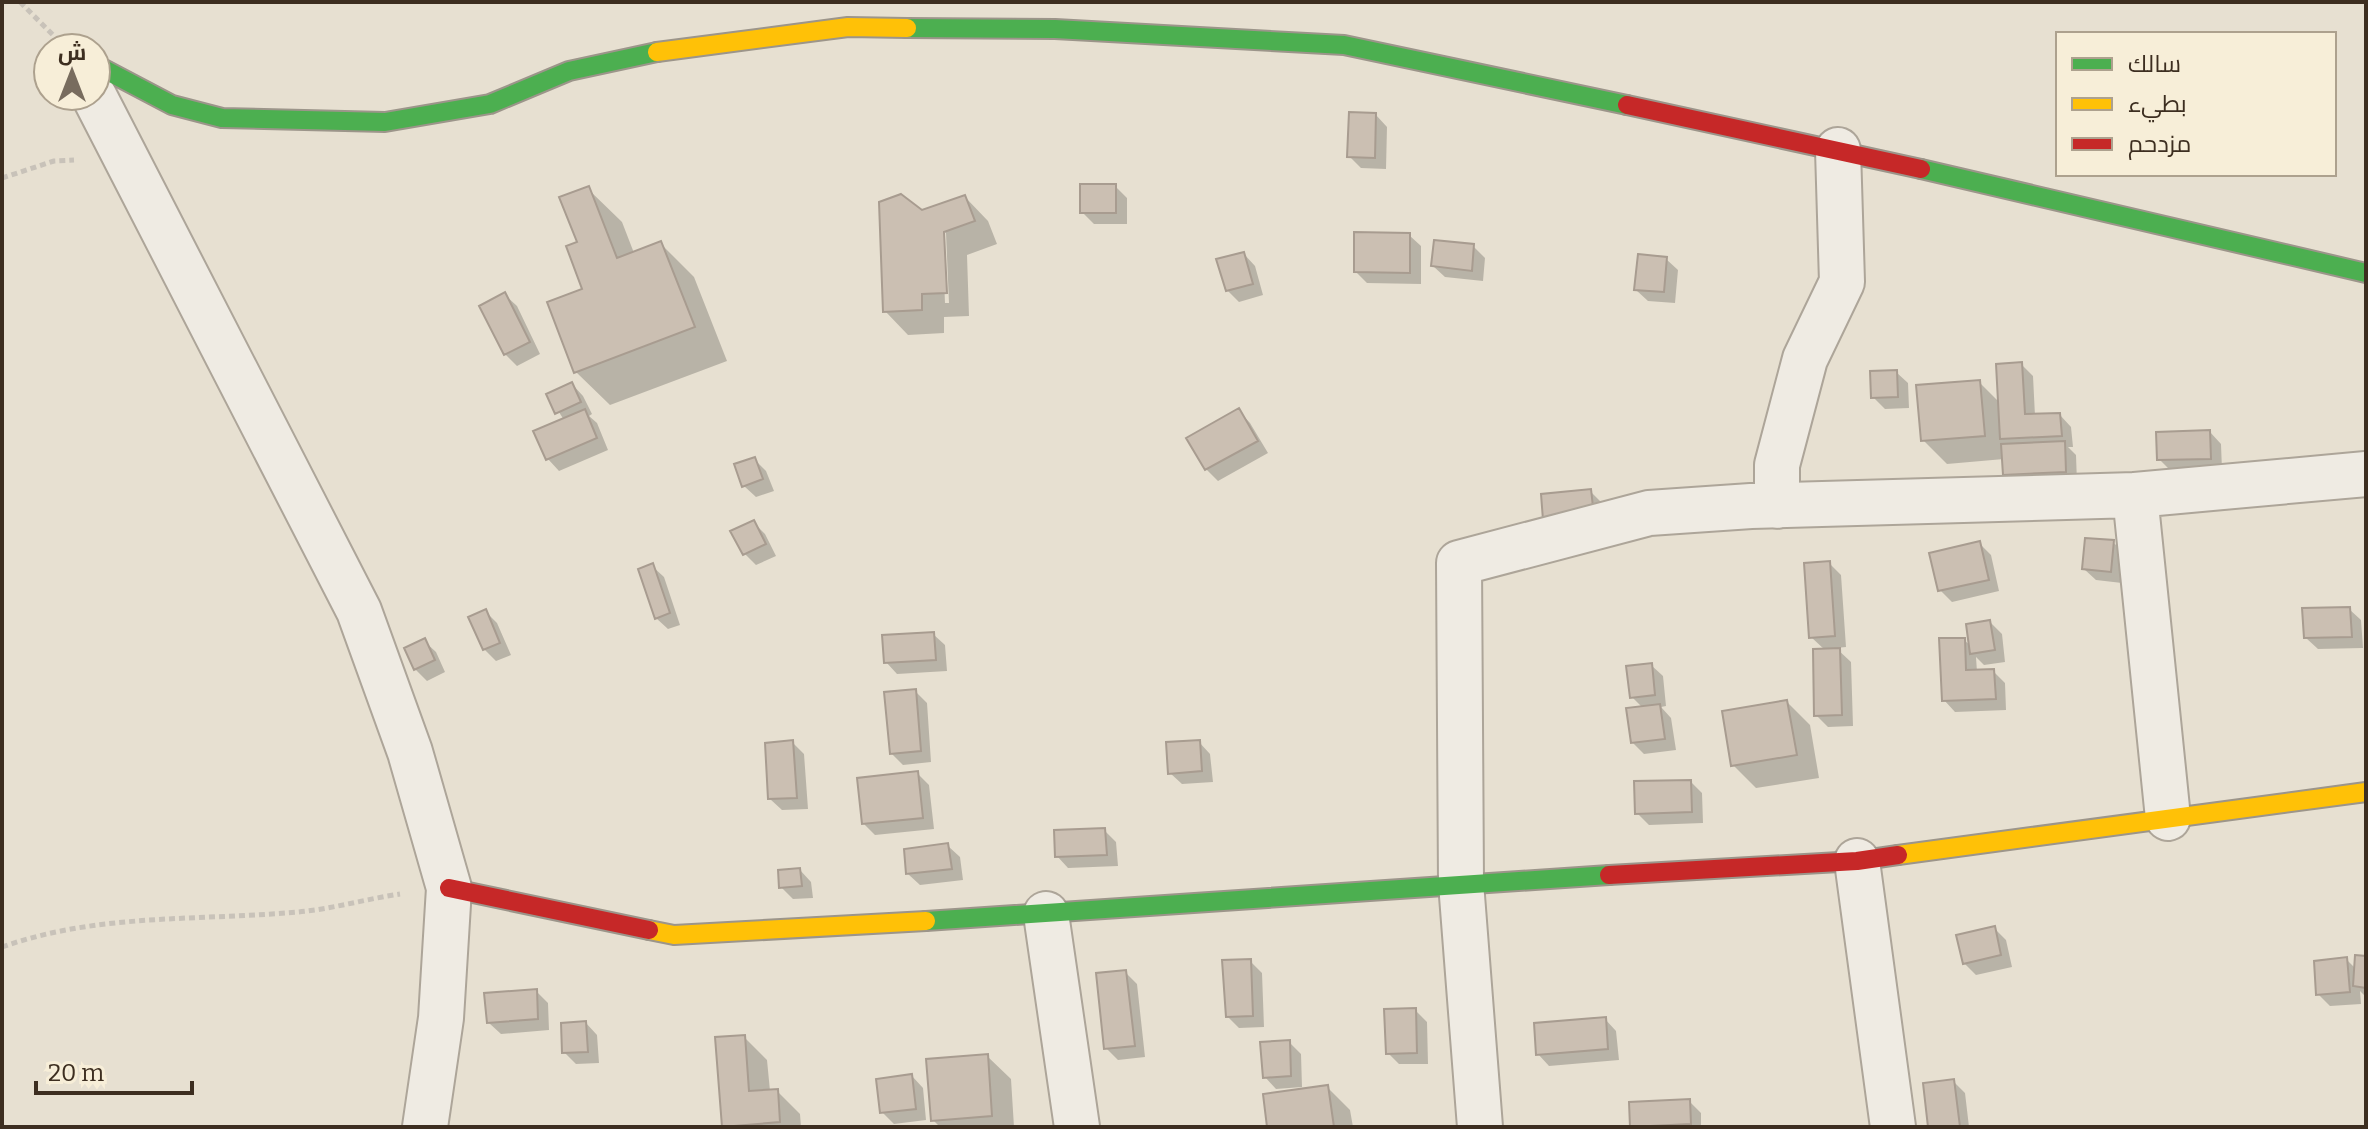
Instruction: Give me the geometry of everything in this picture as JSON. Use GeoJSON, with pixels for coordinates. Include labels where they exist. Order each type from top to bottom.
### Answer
{"type":"FeatureCollection","features":[{"type":"Feature","properties":{"kind":"street"},"geometry":{"type":"LineString","coordinates":[[112,73],[172,105],[222,118],[385,122],[490,104],[569,71],[675,48],[848,27],[1055,29],[1344,45],[1838,150],[2366,273]]}},
{"type":"Feature","properties":{"kind":"street"},"geometry":{"type":"LineString","coordinates":[[102,112],[359,611],[410,752],[449,888],[441,1018],[425,1127]]}},
{"type":"Feature","properties":{"kind":"street"},"geometry":{"type":"LineString","coordinates":[[1777,506],[1777,465],[1805,359],[1842,282],[1838,150]]}},
{"type":"Feature","properties":{"kind":"street"},"geometry":{"type":"LineString","coordinates":[[1480,1127],[1461,883],[1459,563],[1649,513],[2135,495],[2366,474]]}},
{"type":"Feature","properties":{"kind":"street"},"geometry":{"type":"LineString","coordinates":[[2135,495],[2168,818]]}},
{"type":"Feature","properties":{"kind":"street"},"geometry":{"type":"LineString","coordinates":[[449,888],[674,935],[1046,914],[1461,883],[1857,861],[2366,792]]}},
{"type":"Feature","properties":{"kind":"street"},"geometry":{"type":"LineString","coordinates":[[1857,861],[1893,1127]]}},
{"type":"Feature","properties":{"kind":"street"},"geometry":{"type":"LineString","coordinates":[[1046,914],[1077,1127]]}},
{"type":"Feature","properties":{"kind":"path"},"geometry":{"type":"LineString","coordinates":[[20,2],[50,32]]}},
{"type":"Feature","properties":{"kind":"path"},"geometry":{"type":"LineString","coordinates":[[2,947],[41,933],[112,921],[301,911],[449,888]]}},
{"type":"Feature","properties":{"kind":"building"},"geometry":{"type":"Polygon","coordinates":[[[1349,112],[1376,113],[1375,158],[1347,157],[1349,112]]]}},
{"type":"Feature","properties":{"kind":"building"},"geometry":{"type":"Polygon","coordinates":[[[1080,184],[1116,184],[1116,213],[1080,213],[1080,184]]]}},
{"type":"Feature","properties":{"kind":"building"},"geometry":{"type":"Polygon","coordinates":[[[589,186],[617,258],[661,241],[695,327],[574,373],[547,302],[582,289],[566,246],[577,242],[559,197],[589,186]]]}},
{"type":"Feature","properties":{"kind":"building"},"geometry":{"type":"Polygon","coordinates":[[[901,194],[922,210],[965,195],[975,221],[944,232],[947,293],[922,294],[922,310],[883,312],[879,202],[901,194]]]}},
{"type":"Feature","properties":{"kind":"building"},"geometry":{"type":"Polygon","coordinates":[[[1354,232],[1410,233],[1410,273],[1354,272],[1354,232]]]}},
{"type":"Feature","properties":{"kind":"building"},"geometry":{"type":"Polygon","coordinates":[[[1434,240],[1474,244],[1472,271],[1431,266],[1434,240]]]}},
{"type":"Feature","properties":{"kind":"building"},"geometry":{"type":"Polygon","coordinates":[[[1244,252],[1253,284],[1226,291],[1216,259],[1244,252]]]}},
{"type":"Feature","properties":{"kind":"building"},"geometry":{"type":"Polygon","coordinates":[[[1638,254],[1667,257],[1664,292],[1634,290],[1638,254]]]}},
{"type":"Feature","properties":{"kind":"building"},"geometry":{"type":"Polygon","coordinates":[[[505,292],[530,342],[504,355],[479,306],[505,292]]]}},
{"type":"Feature","properties":{"kind":"building"},"geometry":{"type":"Polygon","coordinates":[[[2022,362],[2025,414],[2060,413],[2062,436],[2000,439],[1996,364],[2022,362]]]}},
{"type":"Feature","properties":{"kind":"building"},"geometry":{"type":"Polygon","coordinates":[[[1897,370],[1898,397],[1871,398],[1870,371],[1897,370]]]}},
{"type":"Feature","properties":{"kind":"building"},"geometry":{"type":"Polygon","coordinates":[[[1980,380],[1985,436],[1921,441],[1916,385],[1980,380]]]}},
{"type":"Feature","properties":{"kind":"building"},"geometry":{"type":"Polygon","coordinates":[[[572,382],[581,402],[555,414],[546,394],[572,382]]]}},
{"type":"Feature","properties":{"kind":"building"},"geometry":{"type":"Polygon","coordinates":[[[1239,408],[1258,441],[1205,470],[1186,438],[1239,408]]]}},
{"type":"Feature","properties":{"kind":"building"},"geometry":{"type":"Polygon","coordinates":[[[585,409],[597,438],[546,460],[533,431],[585,409]]]}},
{"type":"Feature","properties":{"kind":"building"},"geometry":{"type":"Polygon","coordinates":[[[2210,430],[2211,459],[2157,460],[2156,432],[2210,430]]]}},
{"type":"Feature","properties":{"kind":"building"},"geometry":{"type":"Polygon","coordinates":[[[2065,441],[2066,472],[2003,475],[2001,444],[2065,441]]]}},
{"type":"Feature","properties":{"kind":"building"},"geometry":{"type":"Polygon","coordinates":[[[755,457],[763,479],[742,487],[734,464],[755,457]]]}},
{"type":"Feature","properties":{"kind":"building"},"geometry":{"type":"Polygon","coordinates":[[[1591,489],[1594,516],[1543,520],[1541,494],[1591,489]]]}},
{"type":"Feature","properties":{"kind":"building"},"geometry":{"type":"Polygon","coordinates":[[[754,520],[766,544],[743,555],[730,531],[754,520]]]}},
{"type":"Feature","properties":{"kind":"building"},"geometry":{"type":"Polygon","coordinates":[[[2085,538],[2114,540],[2111,572],[2082,569],[2085,538]]]}},
{"type":"Feature","properties":{"kind":"building"},"geometry":{"type":"Polygon","coordinates":[[[1980,541],[1989,580],[1938,591],[1929,553],[1980,541]]]}},
{"type":"Feature","properties":{"kind":"building"},"geometry":{"type":"Polygon","coordinates":[[[1830,561],[1835,636],[1809,638],[1804,563],[1830,561]]]}},
{"type":"Feature","properties":{"kind":"building"},"geometry":{"type":"Polygon","coordinates":[[[653,563],[670,613],[655,619],[638,569],[653,563]]]}},
{"type":"Feature","properties":{"kind":"building"},"geometry":{"type":"Polygon","coordinates":[[[2350,607],[2352,637],[2304,638],[2302,608],[2350,607]]]}},
{"type":"Feature","properties":{"kind":"building"},"geometry":{"type":"Polygon","coordinates":[[[486,609],[500,643],[483,650],[468,617],[486,609]]]}},
{"type":"Feature","properties":{"kind":"building"},"geometry":{"type":"Polygon","coordinates":[[[1990,620],[1995,650],[1970,654],[1966,624],[1990,620]]]}},
{"type":"Feature","properties":{"kind":"building"},"geometry":{"type":"Polygon","coordinates":[[[934,632],[936,660],[884,663],[882,635],[934,632]]]}},
{"type":"Feature","properties":{"kind":"building"},"geometry":{"type":"Polygon","coordinates":[[[425,638],[435,660],[414,670],[404,648],[425,638]]]}},
{"type":"Feature","properties":{"kind":"building"},"geometry":{"type":"Polygon","coordinates":[[[1939,638],[1965,638],[1966,670],[1994,669],[1996,699],[1942,701],[1939,638]]]}},
{"type":"Feature","properties":{"kind":"building"},"geometry":{"type":"Polygon","coordinates":[[[1840,648],[1842,715],[1814,716],[1813,649],[1840,648]]]}},
{"type":"Feature","properties":{"kind":"building"},"geometry":{"type":"Polygon","coordinates":[[[1652,663],[1655,695],[1630,698],[1626,666],[1652,663]]]}},
{"type":"Feature","properties":{"kind":"building"},"geometry":{"type":"Polygon","coordinates":[[[916,689],[921,751],[890,754],[884,692],[916,689]]]}},
{"type":"Feature","properties":{"kind":"building"},"geometry":{"type":"Polygon","coordinates":[[[1787,700],[1797,755],[1731,766],[1722,711],[1787,700]]]}},
{"type":"Feature","properties":{"kind":"building"},"geometry":{"type":"Polygon","coordinates":[[[1660,704],[1665,739],[1631,743],[1626,708],[1660,704]]]}},
{"type":"Feature","properties":{"kind":"building"},"geometry":{"type":"Polygon","coordinates":[[[793,740],[797,798],[768,799],[765,743],[793,740]]]}},
{"type":"Feature","properties":{"kind":"building"},"geometry":{"type":"Polygon","coordinates":[[[1200,740],[1202,771],[1168,774],[1166,742],[1200,740]]]}},
{"type":"Feature","properties":{"kind":"building"},"geometry":{"type":"Polygon","coordinates":[[[918,771],[923,818],[862,824],[857,778],[918,771]]]}},
{"type":"Feature","properties":{"kind":"building"},"geometry":{"type":"Polygon","coordinates":[[[1691,780],[1692,812],[1635,814],[1634,781],[1691,780]]]}},
{"type":"Feature","properties":{"kind":"building"},"geometry":{"type":"Polygon","coordinates":[[[1105,828],[1107,855],[1055,857],[1054,830],[1105,828]]]}},
{"type":"Feature","properties":{"kind":"building"},"geometry":{"type":"Polygon","coordinates":[[[948,843],[952,869],[906,874],[904,849],[948,843]]]}},
{"type":"Feature","properties":{"kind":"building"},"geometry":{"type":"Polygon","coordinates":[[[800,868],[802,886],[779,888],[778,870],[800,868]]]}},
{"type":"Feature","properties":{"kind":"building"},"geometry":{"type":"Polygon","coordinates":[[[1995,926],[2001,955],[1963,964],[1956,935],[1995,926]]]}},
{"type":"Feature","properties":{"kind":"building"},"geometry":{"type":"Polygon","coordinates":[[[2355,955],[2366,956],[2366,988],[2353,986],[2355,955]]]}},
{"type":"Feature","properties":{"kind":"building"},"geometry":{"type":"Polygon","coordinates":[[[2347,957],[2350,992],[2316,995],[2314,961],[2347,957]]]}},
{"type":"Feature","properties":{"kind":"building"},"geometry":{"type":"Polygon","coordinates":[[[1251,959],[1253,1016],[1226,1017],[1222,960],[1251,959]]]}},
{"type":"Feature","properties":{"kind":"building"},"geometry":{"type":"Polygon","coordinates":[[[1126,970],[1135,1046],[1104,1049],[1096,973],[1126,970]]]}},
{"type":"Feature","properties":{"kind":"building"},"geometry":{"type":"Polygon","coordinates":[[[537,989],[538,1019],[487,1023],[484,993],[537,989]]]}},
{"type":"Feature","properties":{"kind":"building"},"geometry":{"type":"Polygon","coordinates":[[[1416,1008],[1417,1053],[1386,1054],[1384,1009],[1416,1008]]]}},
{"type":"Feature","properties":{"kind":"building"},"geometry":{"type":"Polygon","coordinates":[[[1606,1017],[1608,1049],[1536,1055],[1534,1023],[1606,1017]]]}},
{"type":"Feature","properties":{"kind":"building"},"geometry":{"type":"Polygon","coordinates":[[[586,1021],[588,1052],[562,1053],[561,1023],[586,1021]]]}},
{"type":"Feature","properties":{"kind":"building"},"geometry":{"type":"Polygon","coordinates":[[[745,1035],[749,1091],[778,1089],[780,1122],[722,1127],[715,1037],[745,1035]]]}},
{"type":"Feature","properties":{"kind":"building"},"geometry":{"type":"Polygon","coordinates":[[[1290,1040],[1291,1076],[1263,1078],[1260,1042],[1290,1040]]]}},
{"type":"Feature","properties":{"kind":"building"},"geometry":{"type":"Polygon","coordinates":[[[988,1054],[992,1116],[931,1121],[926,1059],[988,1054]]]}},
{"type":"Feature","properties":{"kind":"building"},"geometry":{"type":"Polygon","coordinates":[[[912,1074],[916,1109],[880,1113],[876,1079],[912,1074]]]}},
{"type":"Feature","properties":{"kind":"building"},"geometry":{"type":"Polygon","coordinates":[[[1954,1079],[1960,1127],[1928,1127],[1923,1083],[1954,1079]]]}},
{"type":"Feature","properties":{"kind":"building"},"geometry":{"type":"Polygon","coordinates":[[[1328,1085],[1334,1127],[1267,1127],[1263,1094],[1328,1085]]]}},
{"type":"Feature","properties":{"kind":"building"},"geometry":{"type":"Polygon","coordinates":[[[1690,1099],[1691,1124],[1630,1127],[1629,1102],[1690,1099]]]}},
{"type":"Feature","properties":{"kind":"traffic: fast"},"geometry":{"type":"LineString","coordinates":[[907,28],[1055,29],[1344,45],[1627,105]]}},
{"type":"Feature","properties":{"kind":"traffic: fast"},"geometry":{"type":"LineString","coordinates":[[112,73],[172,105],[222,118],[385,122],[490,104],[569,71],[657,52]]}},
{"type":"Feature","properties":{"kind":"traffic: fast"},"geometry":{"type":"LineString","coordinates":[[1921,169],[2366,273]]}},
{"type":"Feature","properties":{"kind":"traffic: fast"},"geometry":{"type":"LineString","coordinates":[[926,921],[1609,875]]}},
{"type":"Feature","properties":{"kind":"traffic: slow"},"geometry":{"type":"LineString","coordinates":[[657,52],[848,27],[907,28]]}},
{"type":"Feature","properties":{"kind":"traffic: slow"},"geometry":{"type":"LineString","coordinates":[[1898,855],[2366,792]]}},
{"type":"Feature","properties":{"kind":"traffic: slow"},"geometry":{"type":"LineString","coordinates":[[649,930],[674,935],[926,921]]}},
{"type":"Feature","properties":{"kind":"traffic: jam"},"geometry":{"type":"LineString","coordinates":[[1627,105],[1921,169]]}},
{"type":"Feature","properties":{"kind":"traffic: jam"},"geometry":{"type":"LineString","coordinates":[[1609,875],[1857,861],[1898,855]]}},
{"type":"Feature","properties":{"kind":"traffic: jam"},"geometry":{"type":"LineString","coordinates":[[449,888],[649,930]]}}]}
